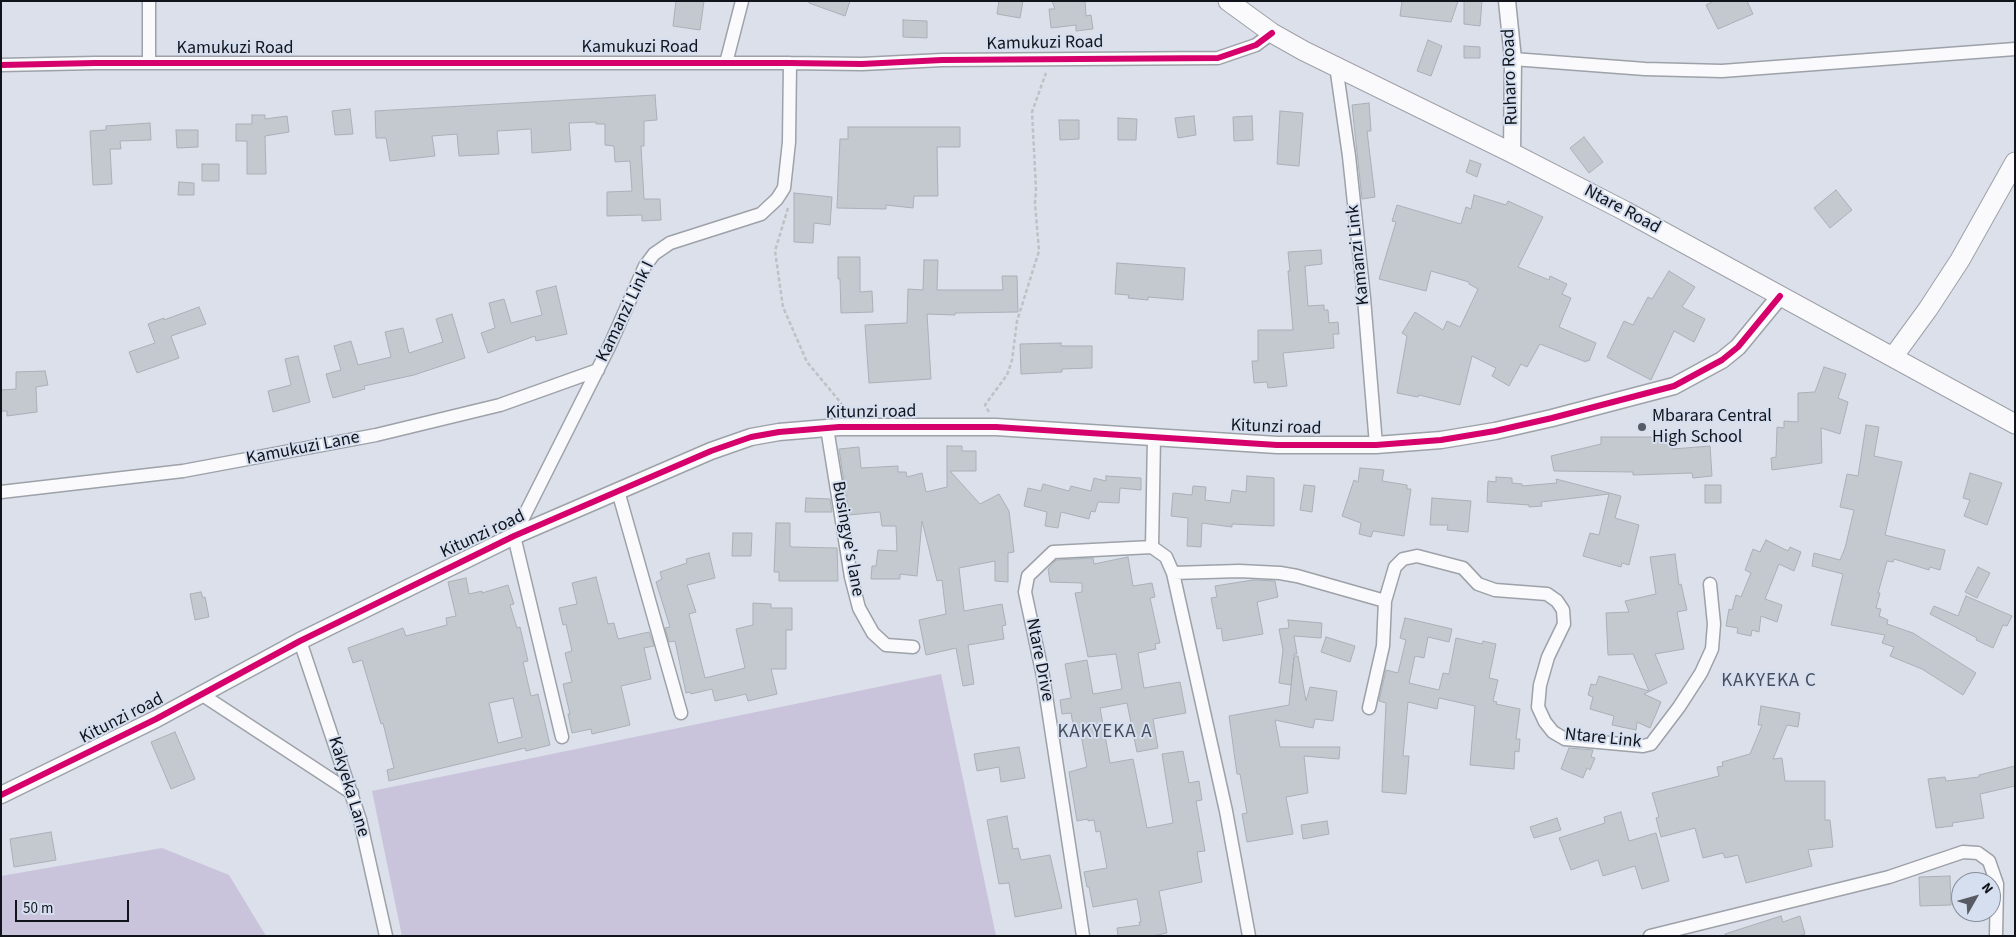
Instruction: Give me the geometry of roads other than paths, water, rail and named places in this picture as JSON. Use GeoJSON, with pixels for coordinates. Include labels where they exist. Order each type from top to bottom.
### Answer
{"type":"FeatureCollection","features":[{"type":"Feature","properties":{"kind":"main road","name":"Ntare Road"},"geometry":{"type":"LineString","coordinates":[[1228,1],[1272,32],[1304,51],[1512,153],[1625,211],[2015,424]]}},
{"type":"Feature","properties":{"kind":"main road"},"geometry":{"type":"LineString","coordinates":[[1893,357],[1928,309],[1960,260],[2015,162]]}},
{"type":"Feature","properties":{"kind":"street"},"geometry":{"type":"LineString","coordinates":[[149,1],[149,63]]}},
{"type":"Feature","properties":{"kind":"street"},"geometry":{"type":"LineString","coordinates":[[726,63],[742,1]]}},
{"type":"Feature","properties":{"kind":"street","name":"Ruharo Road"},"geometry":{"type":"LineString","coordinates":[[1507,1],[1513,59],[1512,153]]}},
{"type":"Feature","properties":{"kind":"street","name":"Kamukuzi Road"},"geometry":{"type":"LineString","coordinates":[[1,65],[790,62],[862,64],[942,60],[1218,58],[1256,45],[1272,32]]}},
{"type":"Feature","properties":{"kind":"street"},"geometry":{"type":"LineString","coordinates":[[1513,59],[1645,70],[1722,71],[2015,49]]}},
{"type":"Feature","properties":{"kind":"street","name":"Kamanzi Link I"},"geometry":{"type":"LineString","coordinates":[[514,536],[598,370],[646,266],[654,254],[670,243],[761,214],[777,199],[784,188],[789,142],[790,62]]}},
{"type":"Feature","properties":{"kind":"street","name":"Kamanzi Link"},"geometry":{"type":"LineString","coordinates":[[1336,66],[1349,156],[1364,298],[1376,445]]}},
{"type":"Feature","properties":{"kind":"street","name":"Kitunzi road"},"geometry":{"type":"LineString","coordinates":[[1,795],[148,723],[300,642],[514,536],[711,451],[751,437],[779,432],[833,427],[996,427],[1277,444],[1376,445],[1441,440],[1495,431],[1613,403],[1674,386],[1722,360],[1738,347],[1780,296]]}},
{"type":"Feature","properties":{"kind":"street","name":"Kamukuzi Lane"},"geometry":{"type":"LineString","coordinates":[[1,492],[183,471],[376,435],[500,405],[598,370]]}},
{"type":"Feature","properties":{"kind":"street","name":"Busingye's lane"},"geometry":{"type":"LineString","coordinates":[[833,427],[850,577],[859,608],[873,633],[886,644],[913,647]]}},
{"type":"Feature","properties":{"kind":"street"},"geometry":{"type":"LineString","coordinates":[[1154,437],[1152,547],[1166,557],[1173,573],[1226,810],[1249,936]]}},
{"type":"Feature","properties":{"kind":"street"},"geometry":{"type":"LineString","coordinates":[[618,492],[681,713]]}},
{"type":"Feature","properties":{"kind":"street"},"geometry":{"type":"LineString","coordinates":[[514,536],[562,737]]}},
{"type":"Feature","properties":{"kind":"street","name":"Ntare Drive"},"geometry":{"type":"LineString","coordinates":[[1084,936],[1043,676],[1025,592],[1028,576],[1053,552],[1152,547]]}},
{"type":"Feature","properties":{"kind":"street","name":"Ntare Link"},"geometry":{"type":"LineString","coordinates":[[1369,708],[1383,646],[1386,601],[1395,567],[1403,559],[1417,556],[1463,568],[1478,584],[1495,590],[1547,594],[1557,601],[1563,610],[1564,624],[1548,657],[1540,686],[1538,707],[1544,722],[1553,732],[1565,738],[1644,746],[1651,744],[1679,707],[1701,673],[1712,649],[1714,624],[1710,584]]}},
{"type":"Feature","properties":{"kind":"street"},"geometry":{"type":"LineString","coordinates":[[1173,573],[1239,571],[1280,573],[1386,601]]}},
{"type":"Feature","properties":{"kind":"street","name":"Kakyeka Lane"},"geometry":{"type":"LineString","coordinates":[[300,642],[360,820],[386,936]]}},
{"type":"Feature","properties":{"kind":"street"},"geometry":{"type":"LineString","coordinates":[[201,694],[352,793]]}},
{"type":"Feature","properties":{"kind":"street"},"geometry":{"type":"LineString","coordinates":[[1650,936],[1889,877],[1963,852],[1978,853],[1989,861],[1997,884],[1996,936]]}},
{"type":"Feature","properties":{"kind":"place","name":"Mbarara Central High School"},"geometry":{"type":"Point","coordinates":[1642,427]}},
{"type":"Feature","properties":{"kind":"district","name":"KAKYEKA C"},"geometry":{"type":"Point","coordinates":[1769,682]}},
{"type":"Feature","properties":{"kind":"district","name":"KAKYEKA A"},"geometry":{"type":"Point","coordinates":[1105,733]}}]}
